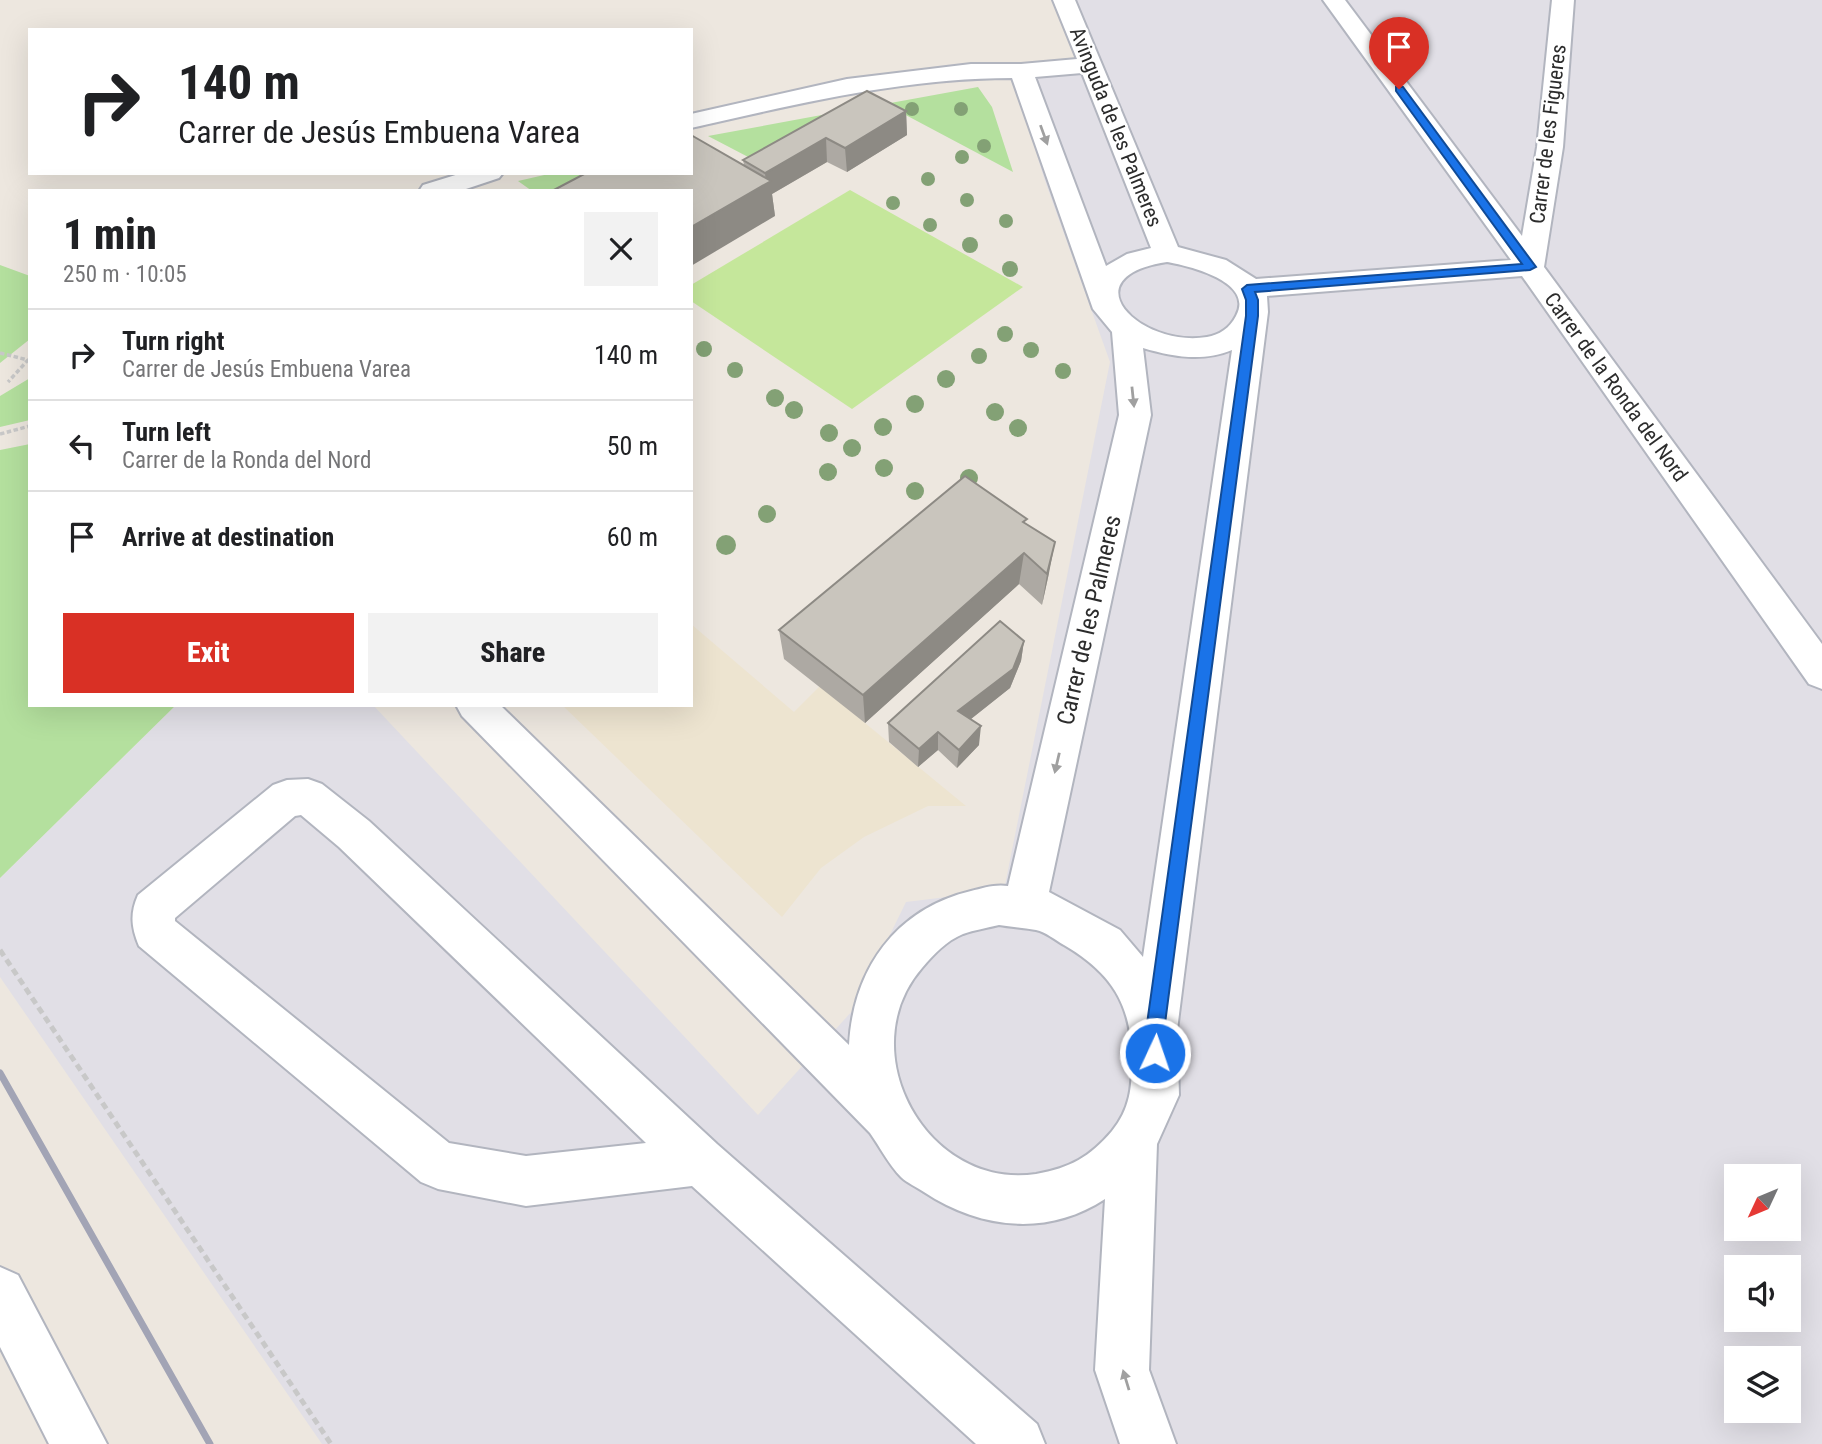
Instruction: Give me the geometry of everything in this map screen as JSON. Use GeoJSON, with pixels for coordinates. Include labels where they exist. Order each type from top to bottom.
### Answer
{"type":"FeatureCollection","features":[{"type":"Feature","properties":{"kind":"street","name":"Avinguda de les Palmeres"},"geometry":{"type":"LineString","coordinates":[[1064,0],[1167,254]]}},
{"type":"Feature","properties":{"kind":"street","name":"Carrer de la Ronda del Nord"},"geometry":{"type":"LineString","coordinates":[[1334,0],[1822,673]]}},
{"type":"Feature","properties":{"kind":"street","name":"Carrer de les Figueres"},"geometry":{"type":"LineString","coordinates":[[1530,267],[1550,147],[1563,0]]}},
{"type":"Feature","properties":{"kind":"street"},"geometry":{"type":"LineString","coordinates":[[693,121],[847,86],[971,71],[1021,71],[1092,65]]}},
{"type":"Feature","properties":{"kind":"street"},"geometry":{"type":"LineString","coordinates":[[1021,71],[1112,317],[1126,329],[1161,345],[1188,348],[1224,342],[1242,331],[1250,302]]}},
{"type":"Feature","properties":{"kind":"street"},"geometry":{"type":"LineString","coordinates":[[438,189],[484,175]]}},
{"type":"Feature","properties":{"kind":"street"},"geometry":{"type":"LineString","coordinates":[[477,707],[887,1115],[919,1160],[965,1190],[1019,1201],[1071,1193],[1116,1164],[1133,1143],[1154,1095],[1155,1031],[1250,302],[1233,274],[1192,256],[1167,254],[1129,262],[1113,272],[1105,285],[1105,301]]}},
{"type":"Feature","properties":{"kind":"street"},"geometry":{"type":"LineString","coordinates":[[1250,302],[1530,267]]}},
{"type":"Feature","properties":{"kind":"street","name":"Carrer de les Palmeres"},"geometry":{"type":"LineString","coordinates":[[1024,908],[1135,415],[1126,329]]}},
{"type":"Feature","properties":{"kind":"street"},"geometry":{"type":"LineString","coordinates":[[700,1161],[526,1181],[438,1165],[154,930],[153,909],[288,798],[308,797],[354,834],[700,1161],[1017,1444]]}},
{"type":"Feature","properties":{"kind":"street"},"geometry":{"type":"LineString","coordinates":[[887,1115],[871,1066],[873,1015],[891,970],[922,935],[954,916],[999,905],[1045,911],[1105,945],[1137,983],[1155,1031]]}},
{"type":"Feature","properties":{"kind":"street"},"geometry":{"type":"LineString","coordinates":[[1133,1143],[1122,1370],[1148,1444]]}},
{"type":"Feature","properties":{"kind":"street"},"geometry":{"type":"LineString","coordinates":[[0,1293],[79,1444]]}},
{"type":"Feature","properties":{"kind":"path"},"geometry":{"type":"LineString","coordinates":[[0,353],[28,360],[8,382]]}},
{"type":"Feature","properties":{"kind":"path"},"geometry":{"type":"LineString","coordinates":[[0,434],[28,427]]}},
{"type":"Feature","properties":{"kind":"path"},"geometry":{"type":"LineString","coordinates":[[0,950],[331,1444]]}},
{"type":"Feature","properties":{"kind":"shaded area"},"geometry":{"type":"Polygon","coordinates":[[[1061,0],[1822,0],[1822,1444],[322,1444],[0,977],[0,878],[174,707],[375,707],[758,1115],[853,1010],[906,902],[1004,890],[1110,362],[1044,178],[1010,66],[1087,60],[1061,0]]]}},
{"type":"Feature","properties":{"kind":"shaded area"},"geometry":{"type":"Polygon","coordinates":[[[693,626],[794,712],[820,686],[966,806],[928,806],[864,837],[821,868],[782,917],[564,707],[693,707],[693,626]]]}},
{"type":"Feature","properties":{"kind":"green space"},"geometry":{"type":"Polygon","coordinates":[[[978,87],[992,107],[1013,172],[885,104],[978,87]]]}},
{"type":"Feature","properties":{"kind":"green space"},"geometry":{"type":"Polygon","coordinates":[[[827,114],[752,159],[708,136],[827,114]]]}},
{"type":"Feature","properties":{"kind":"green space"},"geometry":{"type":"Polygon","coordinates":[[[544,175],[632,175],[607,189],[529,189],[518,181],[544,175]]]}},
{"type":"Feature","properties":{"kind":"green space"},"geometry":{"type":"Polygon","coordinates":[[[850,190],[1023,287],[852,409],[693,302],[693,284],[850,190]]]}},
{"type":"Feature","properties":{"kind":"green space"},"geometry":{"type":"Polygon","coordinates":[[[0,265],[28,275],[28,341],[0,363],[0,265]]]}},
{"type":"Feature","properties":{"kind":"green space"},"geometry":{"type":"Polygon","coordinates":[[[28,379],[28,420],[0,427],[0,396],[28,379]]]}},
{"type":"Feature","properties":{"kind":"green space"},"geometry":{"type":"Polygon","coordinates":[[[28,444],[28,707],[174,707],[0,878],[0,450],[28,444]]]}},
{"type":"Feature","properties":{"kind":"building"},"geometry":{"type":"Polygon","coordinates":[[[867,91],[906,111],[845,148],[826,138],[765,173],[743,160],[867,91]]]}},
{"type":"Feature","properties":{"kind":"building"},"geometry":{"type":"Polygon","coordinates":[[[693,136],[771,181],[693,226],[693,189],[556,189],[582,175],[693,175],[693,136]]]}},
{"type":"Feature","properties":{"kind":"building"},"geometry":{"type":"Polygon","coordinates":[[[965,476],[1027,519],[1023,522],[1055,542],[1047,574],[1024,553],[863,695],[779,630],[965,476]]]}},
{"type":"Feature","properties":{"kind":"building"},"geometry":{"type":"Polygon","coordinates":[[[1000,621],[1024,641],[1013,669],[958,711],[981,726],[959,750],[938,732],[919,749],[888,723],[1000,621]]]}},
{"type":"Feature","properties":{"kind":"railway"},"geometry":{"type":"LineString","coordinates":[[0,1073],[210,1444]]}},
{"type":"Feature","properties":{"kind":"route"},"geometry":{"type":"LineString","coordinates":[[1155,1053],[1155,1031],[1252,316],[1252,300],[1247,289],[1530,267],[1399,89]]}}]}
